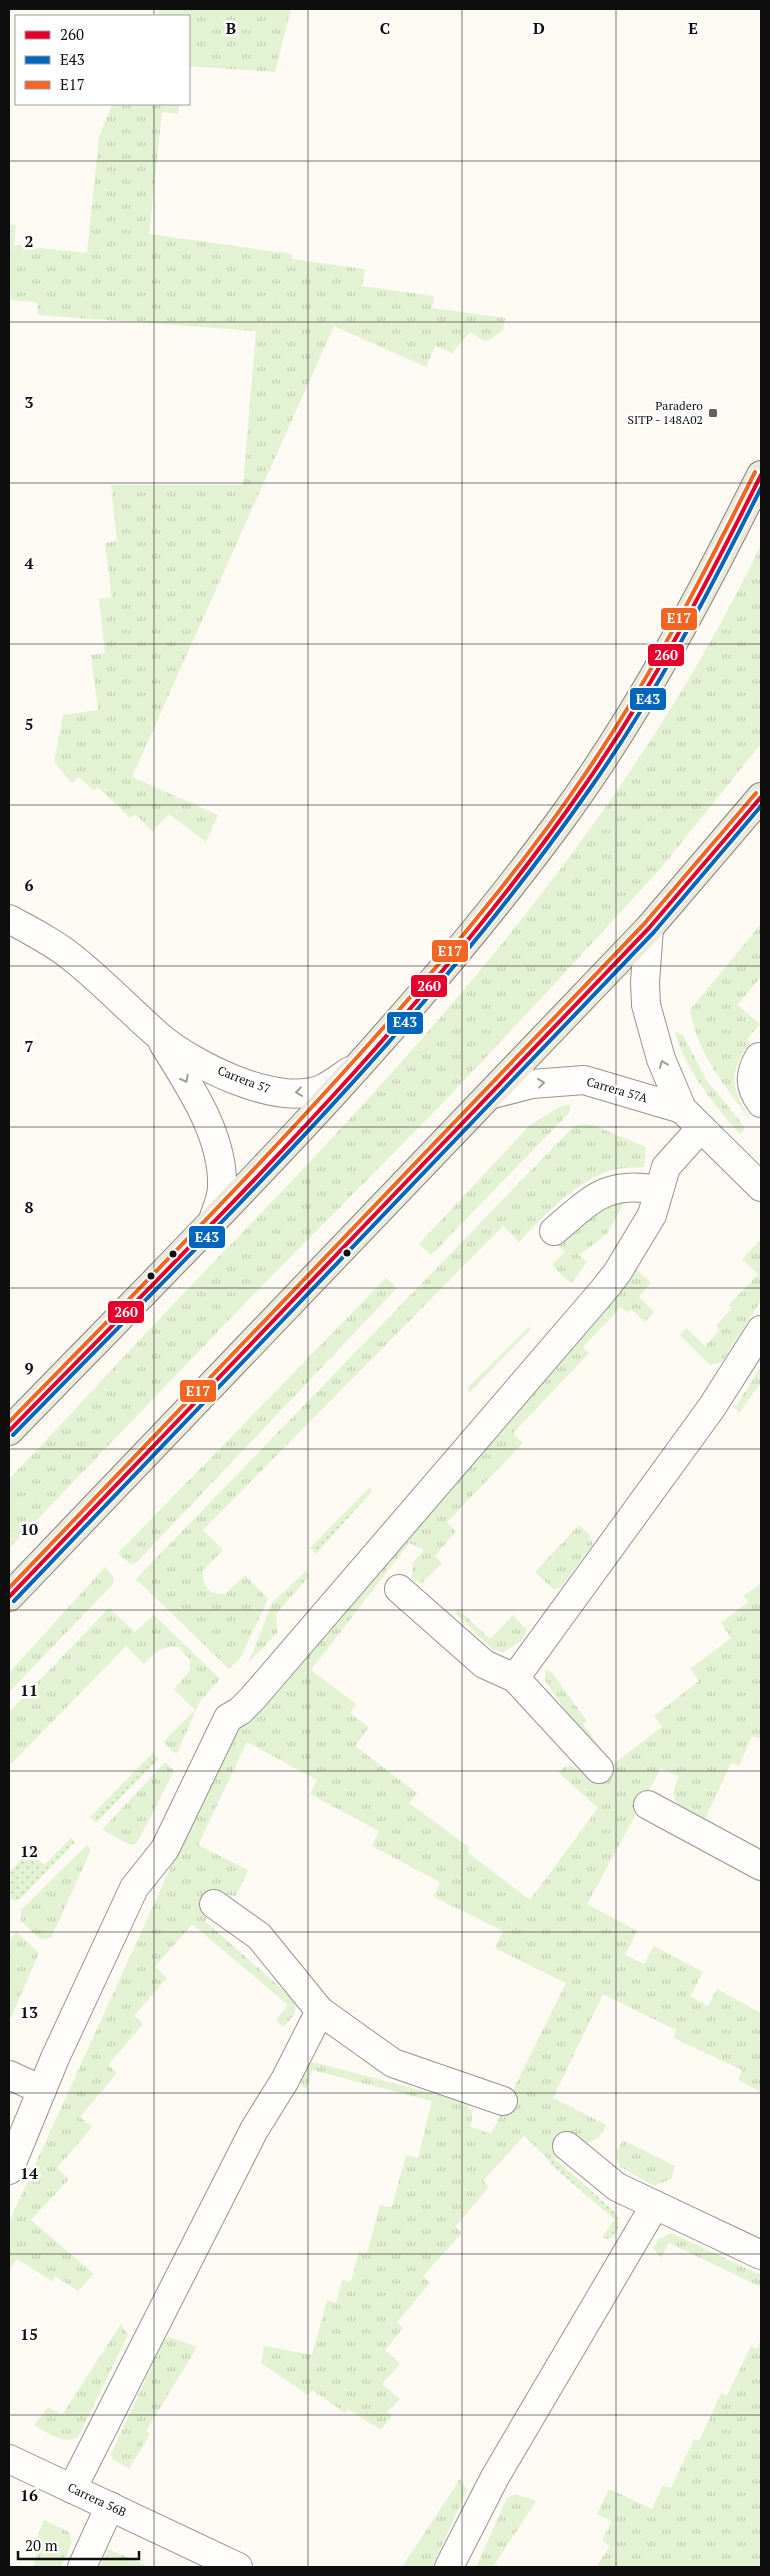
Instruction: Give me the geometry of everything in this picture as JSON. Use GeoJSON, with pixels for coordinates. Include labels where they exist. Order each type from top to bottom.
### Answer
{"type":"FeatureCollection","features":[{"type":"Feature","properties":{"kind":"main road"},"geometry":{"type":"LineString","coordinates":[[9,1431],[213,1220],[358,1066],[466,941],[558,824],[642,698],[761,475]]}},
{"type":"Feature","properties":{"kind":"main road"},"geometry":{"type":"LineString","coordinates":[[9,1598],[493,1094],[649,928],[761,797]]}},
{"type":"Feature","properties":{"kind":"street","name":"Carrera 57"},"geometry":{"type":"LineString","coordinates":[[9,919],[73,958],[160,1037],[195,1059],[240,1081],[266,1090],[293,1094],[323,1088],[358,1066]]}},
{"type":"Feature","properties":{"kind":"street","name":"Carrera 57A"},"geometry":{"type":"LineString","coordinates":[[649,928],[645,982],[646,1005],[658,1050],[682,1109],[761,1187]]}},
{"type":"Feature","properties":{"kind":"street","name":"Carrera 57"},"geometry":{"type":"LineString","coordinates":[[160,1037],[208,1123],[222,1164],[222,1189],[213,1220]]}},
{"type":"Feature","properties":{"kind":"street"},"geometry":{"type":"LineString","coordinates":[[759,1057],[751,1074],[751,1083],[761,1103]]}},
{"type":"Feature","properties":{"kind":"street","name":"Carrera 57A"},"geometry":{"type":"LineString","coordinates":[[493,1094],[532,1084],[584,1080],[682,1109]]}},
{"type":"Feature","properties":{"kind":"street"},"geometry":{"type":"LineString","coordinates":[[9,2170],[55,2058],[134,1888],[165,1850],[228,1718],[240,1711],[252,1698],[602,1292],[617,1273],[652,1215],[666,1167],[701,1128]]}},
{"type":"Feature","properties":{"kind":"street"},"geometry":{"type":"LineString","coordinates":[[554,1231],[597,1197],[616,1187],[635,1186],[659,1190]]}},
{"type":"Feature","properties":{"kind":"street"},"geometry":{"type":"LineString","coordinates":[[516,1678],[712,1407],[761,1330]]}},
{"type":"Feature","properties":{"kind":"street"},"geometry":{"type":"LineString","coordinates":[[399,1589],[484,1664],[516,1678],[599,1768]]}},
{"type":"Feature","properties":{"kind":"street"},"geometry":{"type":"LineString","coordinates":[[648,1805],[761,1866]]}},
{"type":"Feature","properties":{"kind":"street"},"geometry":{"type":"LineString","coordinates":[[214,1904],[259,1936],[320,2011],[393,2064],[503,2100]]}},
{"type":"Feature","properties":{"kind":"street"},"geometry":{"type":"LineString","coordinates":[[72,2489],[254,2130],[285,2080],[320,2011]]}},
{"type":"Feature","properties":{"kind":"street"},"geometry":{"type":"LineString","coordinates":[[9,2075],[42,2090]]}},
{"type":"Feature","properties":{"kind":"street"},"geometry":{"type":"LineString","coordinates":[[567,2146],[617,2187],[761,2255]]}},
{"type":"Feature","properties":{"kind":"street"},"geometry":{"type":"LineString","coordinates":[[449,2567],[495,2477],[655,2206]]}},
{"type":"Feature","properties":{"kind":"street","name":"Carrera 56B"},"geometry":{"type":"LineString","coordinates":[[9,2459],[238,2567]]}},
{"type":"Feature","properties":{"kind":"street"},"geometry":{"type":"LineString","coordinates":[[82,2567],[110,2506]]}},
{"type":"Feature","properties":{"kind":"green space"},"geometry":{"type":"Polygon","coordinates":[[[160,9],[291,9],[275,72],[190,66],[190,15],[157,15],[160,9]]]}},
{"type":"Feature","properties":{"kind":"green space"},"geometry":{"type":"Polygon","coordinates":[[[112,105],[179,105],[178,114],[162,112],[149,234],[292,254],[292,259],[365,269],[362,286],[434,296],[432,308],[505,318],[503,330],[486,342],[470,332],[452,353],[435,346],[426,367],[334,326],[132,777],[218,815],[206,842],[169,814],[152,831],[135,814],[130,818],[98,787],[94,791],[79,777],[72,783],[54,762],[63,715],[98,710],[91,655],[105,653],[99,599],[112,597],[105,543],[117,541],[111,485],[243,485],[256,331],[38,315],[37,302],[9,300],[9,224],[16,225],[14,245],[87,253],[99,137],[112,105]]]}},
{"type":"Feature","properties":{"kind":"green space"},"geometry":{"type":"Polygon","coordinates":[[[761,545],[760,745],[661,868],[548,991],[437,1109],[247,1301],[9,1549],[9,1479],[362,1105],[439,1019],[512,931],[582,839],[648,745],[707,647],[761,545]]]}},
{"type":"Feature","properties":{"kind":"green space"},"geometry":{"type":"Polygon","coordinates":[[[761,924],[761,977],[737,1005],[760,1024],[747,1039],[750,1042],[737,1064],[735,1074],[736,1092],[753,1123],[723,1084],[706,1056],[699,1042],[690,1010],[761,924]]]}},
{"type":"Feature","properties":{"kind":"green space"},"geometry":{"type":"Polygon","coordinates":[[[675,1032],[683,1035],[707,1081],[744,1126],[744,1130],[740,1134],[721,1112],[693,1073],[679,1046],[675,1032]]]}},
{"type":"Feature","properties":{"kind":"green space"},"geometry":{"type":"Polygon","coordinates":[[[571,1104],[569,1113],[431,1255],[419,1244],[530,1125],[559,1107],[571,1104]]]}},
{"type":"Feature","properties":{"kind":"green space"},"geometry":{"type":"Polygon","coordinates":[[[593,1125],[646,1147],[644,1167],[610,1170],[582,1185],[559,1202],[519,1242],[503,1226],[203,1530],[223,1550],[203,1570],[207,1588],[214,1593],[225,1594],[245,1575],[268,1599],[241,1657],[229,1669],[136,1579],[574,1126],[593,1125]]]}},
{"type":"Feature","properties":{"kind":"green space"},"geometry":{"type":"Polygon","coordinates":[[[625,1201],[607,1234],[579,1255],[587,1262],[571,1284],[552,1265],[565,1252],[558,1245],[605,1205],[625,1201]]]}},
{"type":"Feature","properties":{"kind":"green space"},"geometry":{"type":"Polygon","coordinates":[[[759,1241],[761,1243],[761,1300],[722,1362],[710,1365],[680,1335],[686,1328],[705,1346],[720,1330],[716,1326],[732,1308],[729,1305],[758,1274],[742,1259],[759,1241]]]}},
{"type":"Feature","properties":{"kind":"green space"},"geometry":{"type":"Polygon","coordinates":[[[635,1268],[651,1283],[639,1297],[654,1312],[645,1322],[631,1309],[628,1313],[621,1307],[583,1347],[589,1353],[513,1433],[523,1443],[447,1522],[456,1531],[435,1556],[442,1563],[421,1584],[412,1577],[413,1562],[424,1550],[409,1543],[311,1670],[356,1704],[350,1713],[369,1727],[355,1746],[417,1793],[409,1803],[470,1848],[467,1852],[530,1900],[598,1808],[559,1773],[564,1767],[572,1766],[591,1781],[662,1727],[654,1716],[699,1681],[690,1669],[731,1638],[721,1623],[748,1602],[744,1596],[761,1583],[761,1739],[752,1736],[739,1766],[731,1763],[705,1819],[679,1806],[674,1797],[674,1789],[679,1776],[661,1768],[587,1904],[637,1931],[625,1955],[644,1964],[654,1946],[703,1972],[690,1996],[708,2006],[717,1989],[761,2013],[761,2092],[738,2080],[742,2070],[674,2038],[676,2030],[603,1994],[553,2098],[607,2125],[598,2138],[585,2144],[574,2135],[551,2162],[524,2136],[483,2181],[489,2187],[455,2227],[462,2233],[423,2276],[430,2283],[397,2322],[403,2328],[385,2350],[400,2364],[382,2384],[400,2399],[387,2411],[392,2416],[381,2430],[348,2409],[345,2413],[312,2390],[308,2395],[261,2363],[264,2346],[312,2355],[327,2300],[336,2303],[342,2280],[351,2282],[359,2252],[367,2253],[380,2205],[392,2207],[406,2155],[418,2158],[432,2101],[312,2070],[307,2090],[301,2085],[300,2079],[309,2063],[317,2063],[465,2102],[472,2113],[471,2127],[491,2134],[566,1983],[495,1948],[503,1931],[434,1897],[440,1882],[372,1846],[379,1831],[310,1794],[317,1780],[247,1742],[198,1845],[248,1870],[236,1896],[222,1894],[206,1914],[206,1922],[294,2000],[296,2008],[293,2015],[283,2027],[276,2020],[288,2005],[192,1924],[155,1967],[167,1978],[134,2016],[143,2024],[108,2065],[117,2073],[80,2117],[92,2127],[57,2168],[69,2179],[31,2220],[94,2274],[78,2291],[55,2276],[52,2281],[17,2259],[9,2271],[9,2222],[236,1724],[246,1726],[635,1268]]]}},
{"type":"Feature","properties":{"kind":"green space"},"geometry":{"type":"Polygon","coordinates":[[[386,1278],[397,1288],[137,1562],[130,1564],[118,1553],[386,1278]]]}},
{"type":"Feature","properties":{"kind":"green space"},"geometry":{"type":"Polygon","coordinates":[[[529,1327],[531,1329],[470,1392],[467,1388],[529,1327]]]}},
{"type":"Feature","properties":{"kind":"green space"},"geometry":{"type":"Polygon","coordinates":[[[761,1366],[761,1382],[739,1413],[735,1408],[761,1366]]]}},
{"type":"Feature","properties":{"kind":"green space"},"geometry":{"type":"Polygon","coordinates":[[[370,1487],[372,1491],[316,1554],[310,1548],[370,1487]]]}},
{"type":"Feature","properties":{"kind":"green space"},"geometry":{"type":"Polygon","coordinates":[[[579,1525],[588,1533],[593,1544],[560,1588],[553,1589],[535,1572],[579,1525]]]}},
{"type":"Feature","properties":{"kind":"green space"},"geometry":{"type":"Polygon","coordinates":[[[105,1567],[114,1578],[113,1584],[9,1692],[9,1673],[105,1567]]]}},
{"type":"Feature","properties":{"kind":"green space"},"geometry":{"type":"Polygon","coordinates":[[[306,1571],[310,1575],[276,1614],[277,1633],[249,1662],[272,1603],[306,1571]]]}},
{"type":"Feature","properties":{"kind":"green space"},"geometry":{"type":"Polygon","coordinates":[[[109,1608],[135,1632],[154,1615],[220,1679],[200,1701],[177,1753],[173,1752],[163,1742],[195,1710],[174,1689],[190,1670],[190,1660],[179,1647],[168,1647],[159,1650],[144,1664],[126,1646],[9,1766],[9,1712],[109,1608]]]}},
{"type":"Feature","properties":{"kind":"green space"},"geometry":{"type":"Polygon","coordinates":[[[458,1609],[490,1639],[513,1615],[527,1630],[521,1641],[503,1652],[493,1650],[455,1613],[458,1609]]]}},
{"type":"Feature","properties":{"kind":"green space"},"geometry":{"type":"Polygon","coordinates":[[[545,1669],[552,1673],[587,1721],[583,1724],[601,1749],[595,1752],[545,1681],[545,1669]]]}},
{"type":"Feature","properties":{"kind":"green space"},"geometry":{"type":"Polygon","coordinates":[[[153,1753],[158,1759],[96,1823],[90,1817],[153,1753]]]}},
{"type":"Feature","properties":{"kind":"green space"},"geometry":{"type":"Polygon","coordinates":[[[165,1762],[174,1771],[137,1843],[131,1845],[102,1830],[165,1762]]]}},
{"type":"Feature","properties":{"kind":"green space"},"geometry":{"type":"Polygon","coordinates":[[[71,1838],[75,1842],[22,1897],[16,1901],[9,1899],[9,1873],[29,1851],[44,1865],[71,1838]]]}},
{"type":"Feature","properties":{"kind":"green space"},"geometry":{"type":"Polygon","coordinates":[[[87,1845],[91,1850],[51,1938],[40,1939],[21,1921],[21,1910],[87,1845]]]}},
{"type":"Feature","properties":{"kind":"green space"},"geometry":{"type":"Polygon","coordinates":[[[17,1932],[39,1953],[9,2022],[9,1940],[17,1932]]]}},
{"type":"Feature","properties":{"kind":"green space"},"geometry":{"type":"Polygon","coordinates":[[[623,2140],[675,2166],[671,2179],[654,2186],[619,2166],[616,2153],[623,2140]]]}},
{"type":"Feature","properties":{"kind":"green space"},"geometry":{"type":"Polygon","coordinates":[[[554,2158],[616,2213],[618,2230],[613,2236],[605,2239],[602,2237],[615,2220],[549,2163],[554,2158]]]}},
{"type":"Feature","properties":{"kind":"green space"},"geometry":{"type":"Polygon","coordinates":[[[671,2233],[761,2275],[761,2287],[669,2243],[661,2258],[653,2248],[658,2240],[671,2233]]]}},
{"type":"Feature","properties":{"kind":"green space"},"geometry":{"type":"Polygon","coordinates":[[[121,2324],[128,2335],[78,2437],[67,2440],[61,2439],[34,2425],[48,2407],[62,2415],[121,2324]]]}},
{"type":"Feature","properties":{"kind":"green space"},"geometry":{"type":"Polygon","coordinates":[[[169,2337],[197,2347],[146,2431],[150,2434],[129,2469],[112,2459],[111,2454],[164,2340],[169,2337]]]}},
{"type":"Feature","properties":{"kind":"green space"},"geometry":{"type":"Polygon","coordinates":[[[761,2339],[761,2567],[596,2567],[610,2546],[602,2540],[612,2521],[597,2514],[609,2489],[652,2509],[663,2485],[671,2488],[694,2439],[699,2441],[721,2393],[727,2396],[751,2346],[757,2349],[761,2339]]]}},
{"type":"Feature","properties":{"kind":"green space"},"geometry":{"type":"Polygon","coordinates":[[[460,2479],[467,2490],[432,2567],[402,2567],[460,2479]]]}},
{"type":"Feature","properties":{"kind":"green space"},"geometry":{"type":"Polygon","coordinates":[[[515,2494],[536,2501],[493,2567],[476,2567],[507,2498],[515,2494]]]}},
{"type":"Feature","properties":{"kind":"green space"},"geometry":{"type":"Polygon","coordinates":[[[44,2520],[69,2532],[72,2542],[61,2567],[33,2567],[39,2549],[34,2546],[44,2520]]]}},
{"type":"Feature","properties":{"kind":"green space"},"geometry":{"type":"Polygon","coordinates":[[[108,2549],[145,2565],[144,2567],[100,2567],[108,2549]]]}},
{"type":"Feature","properties":{"kind":"transit line","name":"E17"},"geometry":{"type":"LineString","coordinates":[[9,1422],[203,1223],[345,1071],[466,932],[514,872],[581,780],[652,668],[755,472]]}},
{"type":"Feature","properties":{"kind":"transit line","name":"260"},"geometry":{"type":"LineString","coordinates":[[9,1431],[311,1120],[454,957],[521,872],[585,785],[657,672],[700,594],[761,475]]}},
{"type":"Feature","properties":{"kind":"transit line","name":"E43"},"geometry":{"type":"LineString","coordinates":[[13,1435],[240,1203],[387,1044],[458,962],[525,877],[589,790],[637,717],[681,642],[761,488]]}},
{"type":"Feature","properties":{"kind":"transit line","name":"E17"},"geometry":{"type":"LineString","coordinates":[[9,1588],[644,924],[756,793]]}},
{"type":"Feature","properties":{"kind":"transit line","name":"260"},"geometry":{"type":"LineString","coordinates":[[9,1597],[649,928],[761,797]]}},
{"type":"Feature","properties":{"kind":"transit line","name":"E43"},"geometry":{"type":"LineString","coordinates":[[14,1601],[654,932],[761,806]]}},
{"type":"Feature","properties":{"kind":"place","name":"Paradero SITP - 148A02"},"geometry":{"type":"Point","coordinates":[713,413]}}]}
